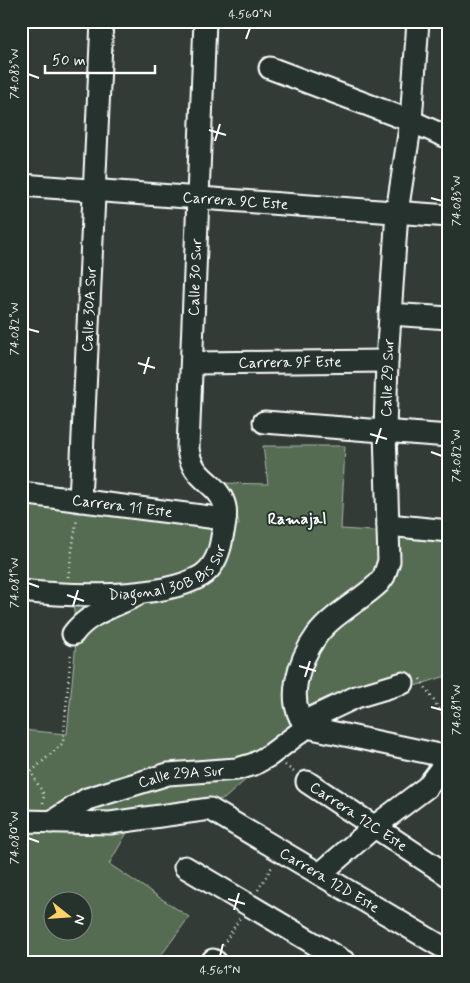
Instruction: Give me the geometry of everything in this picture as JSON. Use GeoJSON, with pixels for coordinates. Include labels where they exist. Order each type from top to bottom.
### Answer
{"type":"FeatureCollection","features":[{"type":"Feature","properties":{"kind":"street","name":"Calle 30A Sur"},"geometry":{"type":"LineString","coordinates":[[80,501],[102,21]]}},
{"type":"Feature","properties":{"kind":"street","name":"Calle 30 Sur"},"geometry":{"type":"LineString","coordinates":[[205,21],[189,458],[200,477],[221,498],[225,506],[225,519]]}},
{"type":"Feature","properties":{"kind":"street","name":"Calle 29 Sur"},"geometry":{"type":"LineString","coordinates":[[305,725],[295,709],[294,696],[306,658],[318,635],[384,576],[389,561],[385,432],[387,361],[397,212],[411,121],[418,21]]}},
{"type":"Feature","properties":{"kind":"street"},"geometry":{"type":"LineString","coordinates":[[270,68],[411,121],[449,138]]}},
{"type":"Feature","properties":{"kind":"street","name":"Carrera 9C Este"},"geometry":{"type":"LineString","coordinates":[[21,185],[449,216]]}},
{"type":"Feature","properties":{"kind":"street"},"geometry":{"type":"LineString","coordinates":[[390,314],[449,318]]}},
{"type":"Feature","properties":{"kind":"street","name":"Carrera 9F Este"},"geometry":{"type":"LineString","coordinates":[[192,363],[387,361]]}},
{"type":"Feature","properties":{"kind":"street"},"geometry":{"type":"LineString","coordinates":[[264,422],[449,436]]}},
{"type":"Feature","properties":{"kind":"street","name":"Carrera 11 Este"},"geometry":{"type":"LineString","coordinates":[[21,494],[225,519]]}},
{"type":"Feature","properties":{"kind":"street","name":"Diagonal 30B Bis Sur"},"geometry":{"type":"LineString","coordinates":[[21,591],[65,596],[147,591],[177,585],[201,576],[217,556],[225,519]]}},
{"type":"Feature","properties":{"kind":"street"},"geometry":{"type":"LineString","coordinates":[[388,525],[449,531]]}},
{"type":"Feature","properties":{"kind":"street"},"geometry":{"type":"LineString","coordinates":[[73,634],[80,624],[91,617],[147,591]]}},
{"type":"Feature","properties":{"kind":"street","name":"Calle 29A Sur"},"geometry":{"type":"LineString","coordinates":[[38,822],[87,799],[168,774],[237,769],[270,755],[305,725],[356,697],[410,678]]}},
{"type":"Feature","properties":{"kind":"street"},"geometry":{"type":"LineString","coordinates":[[305,725],[449,758],[427,787],[374,827],[320,874]]}},
{"type":"Feature","properties":{"kind":"street","name":"Carrera 12C Este"},"geometry":{"type":"LineString","coordinates":[[307,782],[449,876]]}},
{"type":"Feature","properties":{"kind":"street","name":"Carrera 12D Este"},"geometry":{"type":"LineString","coordinates":[[38,822],[110,824],[210,809],[449,951]]}},
{"type":"Feature","properties":{"kind":"street"},"geometry":{"type":"LineString","coordinates":[[185,867],[345,962]]}},
{"type":"Feature","properties":{"kind":"path"},"geometry":{"type":"LineString","coordinates":[[65,596],[80,501]]}},
{"type":"Feature","properties":{"kind":"path"},"geometry":{"type":"LineString","coordinates":[[38,822],[44,795],[31,772],[63,743],[73,634]]}},
{"type":"Feature","properties":{"kind":"path"},"geometry":{"type":"LineString","coordinates":[[410,678],[449,724]]}},
{"type":"Feature","properties":{"kind":"path","name":"Carrera 12C Este"},"geometry":{"type":"LineString","coordinates":[[270,755],[307,782]]}},
{"type":"Feature","properties":{"kind":"green space"},"geometry":{"type":"Polygon","coordinates":[[[263,446],[345,446],[341,529],[449,536],[449,675],[315,718],[224,799],[140,810],[109,864],[189,917],[160,957],[166,962],[21,962],[21,835],[31,835],[26,780],[21,782],[21,730],[67,734],[77,632],[71,591],[21,586],[21,501],[239,525],[236,508],[219,483],[268,484],[263,446]]]}},
{"type":"Feature","properties":{"kind":"district","name":"Ramajal"},"geometry":{"type":"Point","coordinates":[297,518]}}]}
